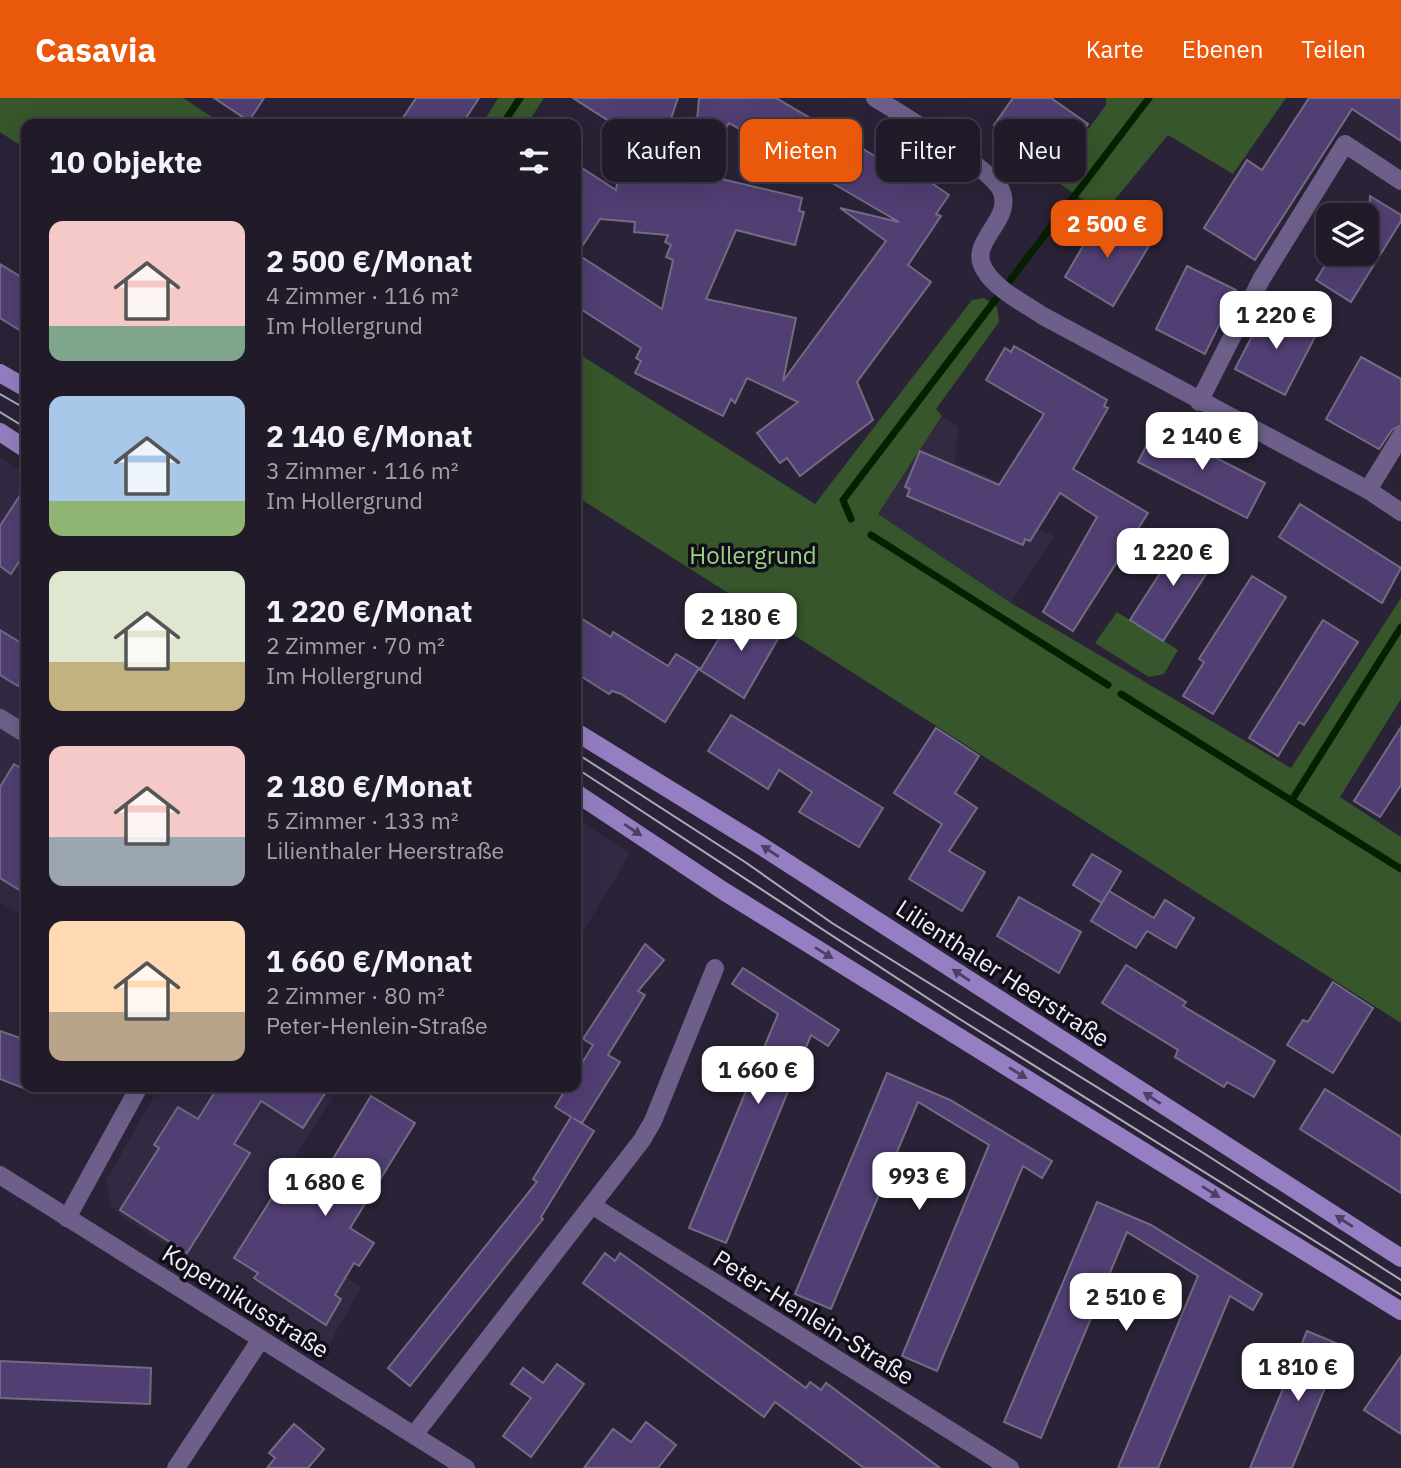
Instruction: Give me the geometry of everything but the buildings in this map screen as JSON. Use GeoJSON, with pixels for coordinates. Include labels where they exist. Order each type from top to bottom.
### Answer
{"type":"FeatureCollection","features":[{"type":"Feature","properties":{"kind":"main road"},"geometry":{"type":"LineString","coordinates":[[0,373],[21,385]]}},
{"type":"Feature","properties":{"kind":"main road"},"geometry":{"type":"LineString","coordinates":[[0,432],[21,446]]}},
{"type":"Feature","properties":{"kind":"main road","name":"Lilienthaler Heerstraße"},"geometry":{"type":"LineString","coordinates":[[581,735],[758,844],[1401,1258]]}},
{"type":"Feature","properties":{"kind":"main road"},"geometry":{"type":"LineString","coordinates":[[581,796],[725,892],[1401,1311]]}},
{"type":"Feature","properties":{"kind":"street"},"geometry":{"type":"LineString","coordinates":[[875,98],[985,173],[1000,189],[1003,202],[1000,217],[981,248],[980,261],[995,282],[1043,316],[1199,402],[1368,490],[1401,512]]}},
{"type":"Feature","properties":{"kind":"street"},"geometry":{"type":"LineString","coordinates":[[1199,402],[1262,278],[1345,144],[1401,181]]}},
{"type":"Feature","properties":{"kind":"street"},"geometry":{"type":"LineString","coordinates":[[1368,490],[1401,436]]}},
{"type":"Feature","properties":{"kind":"street"},"geometry":{"type":"LineString","coordinates":[[0,718],[21,731]]}},
{"type":"Feature","properties":{"kind":"street"},"geometry":{"type":"LineString","coordinates":[[414,1435],[593,1206],[653,1122],[715,968]]}},
{"type":"Feature","properties":{"kind":"street"},"geometry":{"type":"LineString","coordinates":[[67,1217],[136,1092]]}},
{"type":"Feature","properties":{"kind":"street","name":"Kopernikusstraße"},"geometry":{"type":"LineString","coordinates":[[0,1175],[466,1468]]}},
{"type":"Feature","properties":{"kind":"street","name":"Peter-Henlein-Straße"},"geometry":{"type":"LineString","coordinates":[[593,1206],[1010,1468]]}},
{"type":"Feature","properties":{"kind":"street"},"geometry":{"type":"LineString","coordinates":[[176,1468],[261,1339]]}},
{"type":"Feature","properties":{"kind":"shaded area"},"geometry":{"type":"Polygon","coordinates":[[[942,417],[958,427],[955,463],[1003,483],[992,510],[1054,536],[1011,603],[878,514],[942,417]]]}},
{"type":"Feature","properties":{"kind":"shaded area"},"geometry":{"type":"Polygon","coordinates":[[[0,457],[21,471],[21,915],[0,902],[0,457]]]}},
{"type":"Feature","properties":{"kind":"shaded area"},"geometry":{"type":"Polygon","coordinates":[[[581,822],[630,853],[581,936],[581,822]]]}},
{"type":"Feature","properties":{"kind":"shaded area"},"geometry":{"type":"Polygon","coordinates":[[[156,1092],[336,1092],[255,1219],[361,1287],[328,1346],[121,1216],[111,1205],[106,1181],[156,1092]]]}},
{"type":"Feature","properties":{"kind":"green space"},"geometry":{"type":"Polygon","coordinates":[[[0,98],[183,98],[215,119],[21,119],[21,146],[0,132],[0,98]]]}},
{"type":"Feature","properties":{"kind":"green space"},"geometry":{"type":"Polygon","coordinates":[[[498,98],[544,98],[530,119],[485,119],[498,98]]]}},
{"type":"Feature","properties":{"kind":"green space"},"geometry":{"type":"Polygon","coordinates":[[[1106,98],[1286,98],[1233,174],[1168,135],[1103,214],[1058,182],[1086,182],[1086,132],[1106,105],[1106,98]]]}},
{"type":"Feature","properties":{"kind":"green space","name":"Hollergrund"},"geometry":{"type":"Polygon","coordinates":[[[984,298],[997,307],[999,322],[936,409],[942,416],[878,514],[1011,603],[1291,768],[1401,598],[1401,699],[1340,797],[1401,837],[1401,1023],[581,499],[581,355],[815,504],[972,300],[984,298]]]}},
{"type":"Feature","properties":{"kind":"green space"},"geometry":{"type":"Polygon","coordinates":[[[1117,612],[1178,650],[1164,674],[1149,677],[1095,643],[1117,612]]]}},
{"type":"Feature","properties":{"kind":"waterway"},"geometry":{"type":"LineString","coordinates":[[506,119],[520,98]]}},
{"type":"Feature","properties":{"kind":"waterway"},"geometry":{"type":"LineString","coordinates":[[851,519],[843,500],[1149,98]]}},
{"type":"Feature","properties":{"kind":"waterway"},"geometry":{"type":"LineString","coordinates":[[871,535],[1108,685]]}},
{"type":"Feature","properties":{"kind":"waterway"},"geometry":{"type":"LineString","coordinates":[[1292,800],[1401,627]]}},
{"type":"Feature","properties":{"kind":"waterway"},"geometry":{"type":"LineString","coordinates":[[1121,694],[1401,869]]}},
{"type":"Feature","properties":{"kind":"tram line"},"geometry":{"type":"LineString","coordinates":[[0,394],[21,406]]}},
{"type":"Feature","properties":{"kind":"tram line"},"geometry":{"type":"LineString","coordinates":[[0,412],[21,425]]}},
{"type":"Feature","properties":{"kind":"tram line"},"geometry":{"type":"LineString","coordinates":[[581,756],[745,862],[832,923],[1205,1154],[1401,1280]]}},
{"type":"Feature","properties":{"kind":"tram line"},"geometry":{"type":"LineString","coordinates":[[581,771],[958,1018],[1401,1295]]}}]}
